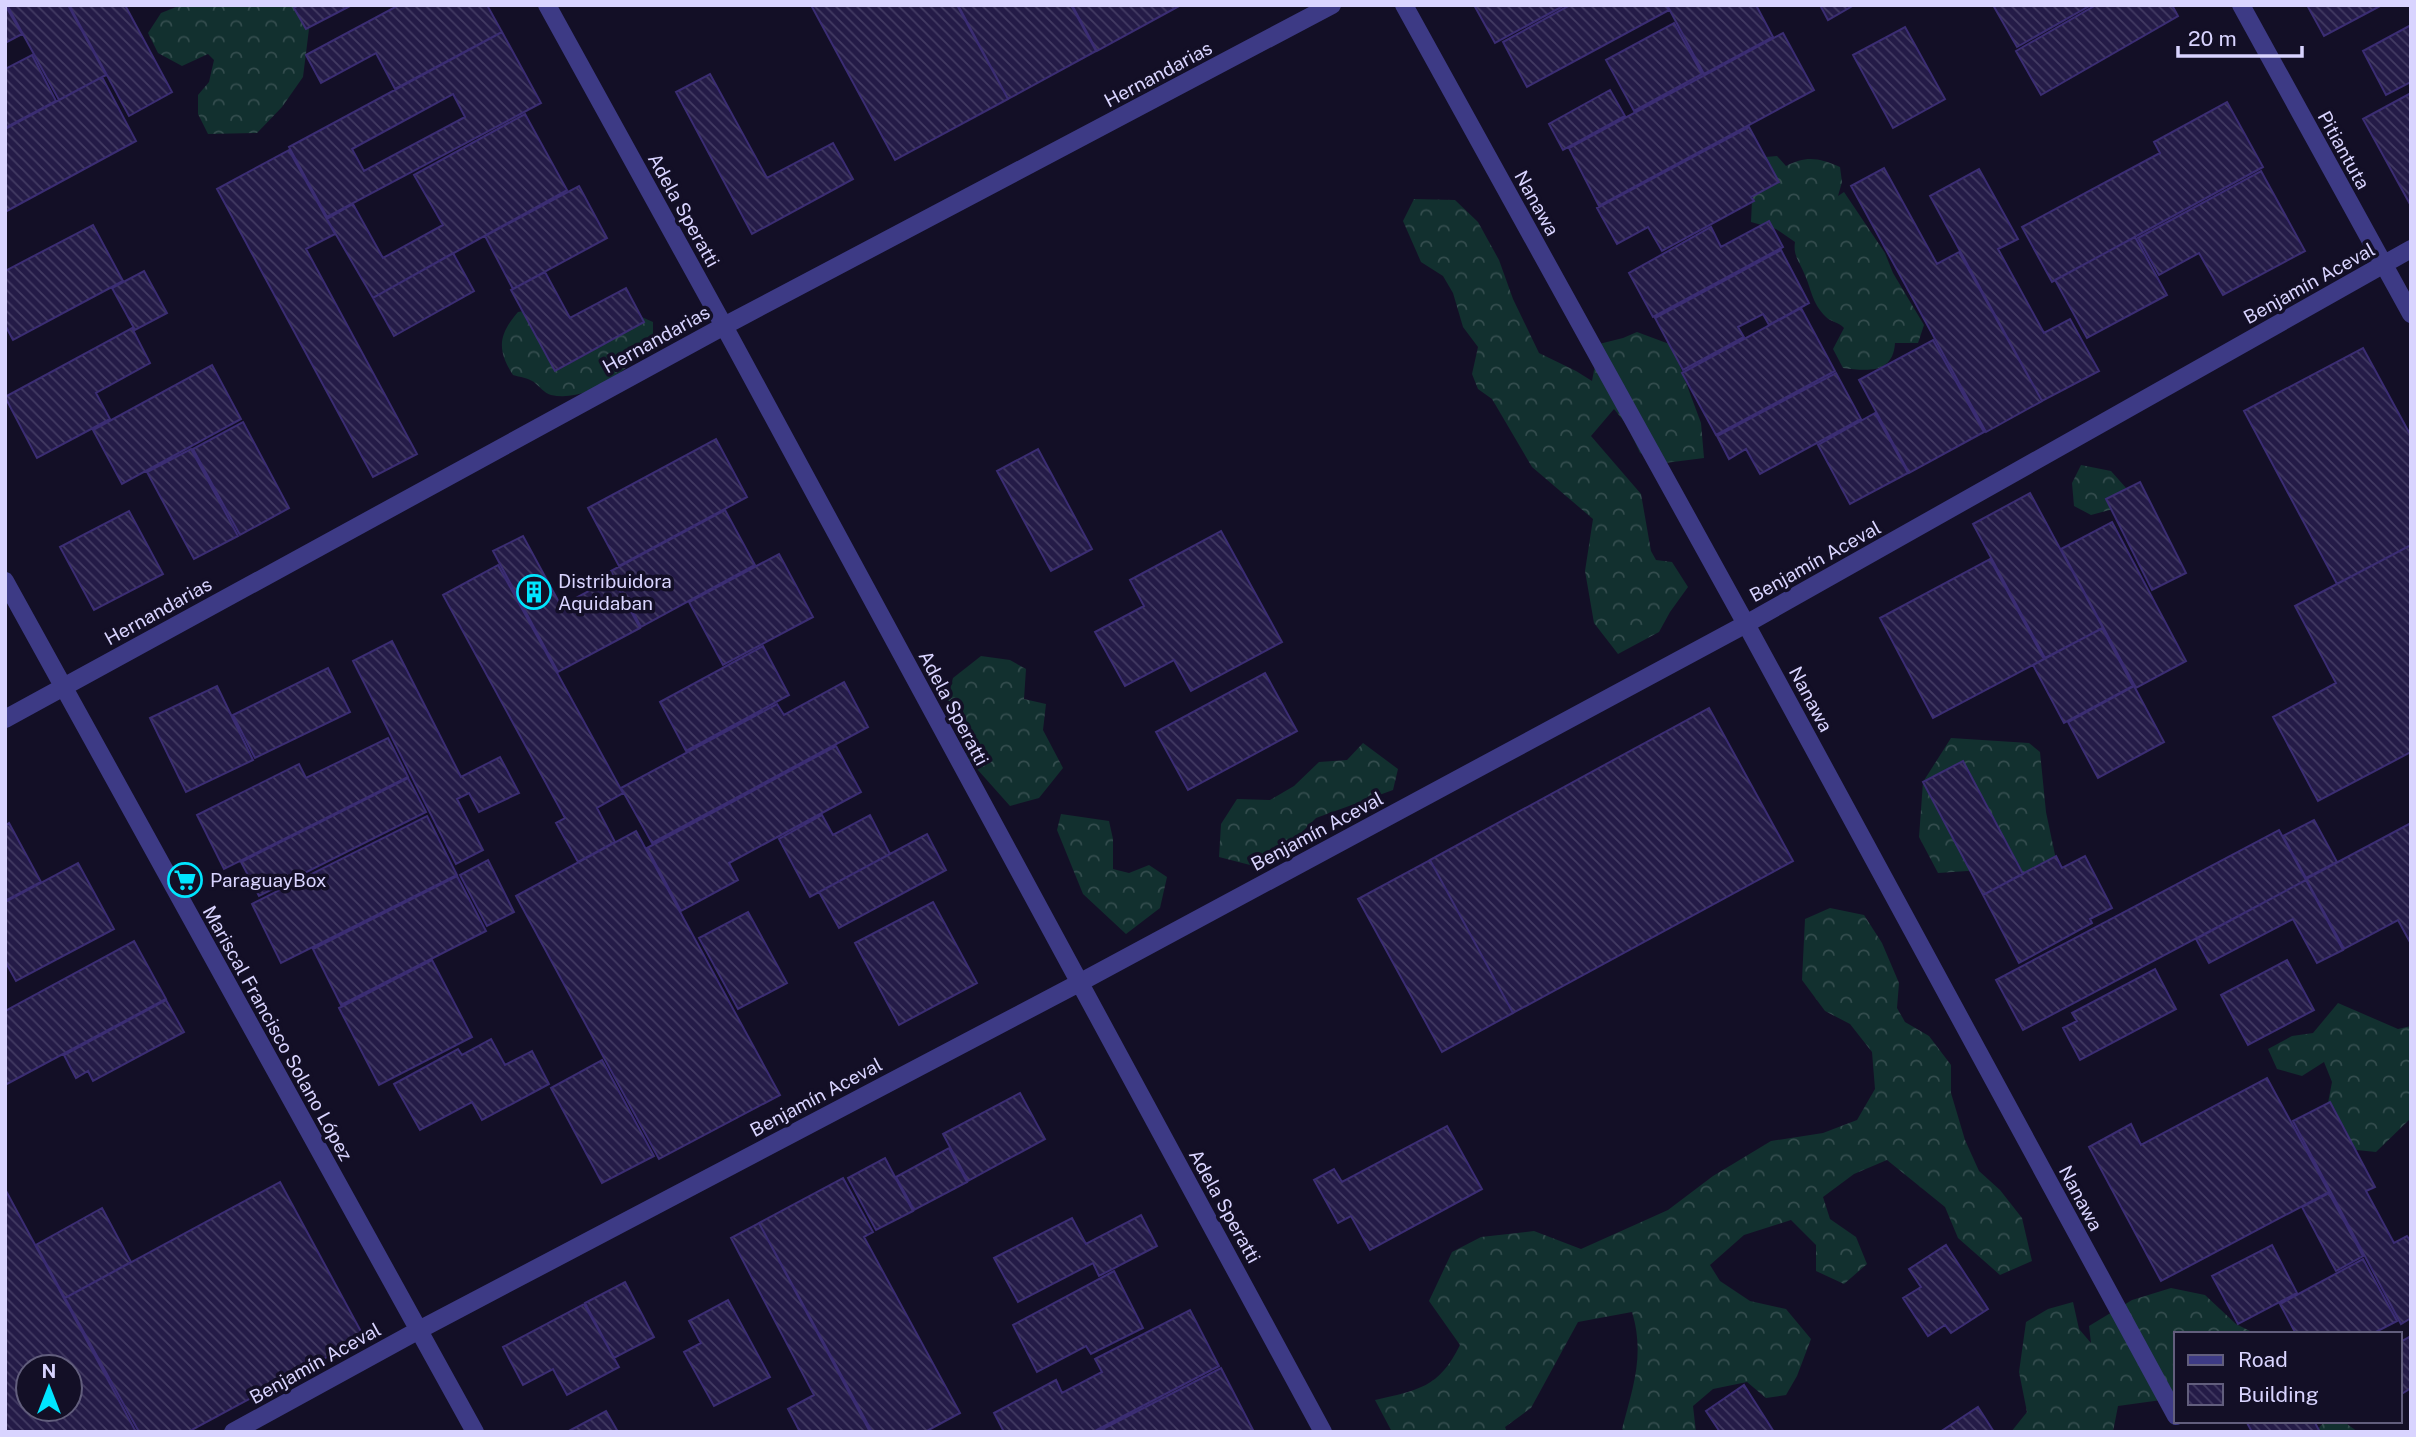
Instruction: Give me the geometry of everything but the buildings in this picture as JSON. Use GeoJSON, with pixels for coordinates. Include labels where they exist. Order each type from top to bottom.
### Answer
{"type":"FeatureCollection","features":[{"type":"Feature","properties":{"kind":"street","name":"Adela Speratti"},"geometry":{"type":"LineString","coordinates":[[547,5],[724,326],[1323,1432]]}},
{"type":"Feature","properties":{"kind":"street","name":"Hernandarias"},"geometry":{"type":"LineString","coordinates":[[5,719],[724,326],[1332,5]]}},
{"type":"Feature","properties":{"kind":"street","name":"Nanawa"},"geometry":{"type":"LineString","coordinates":[[1404,5],[1746,624],[2174,1412]]}},
{"type":"Feature","properties":{"kind":"street","name":"Pitiantuta"},"geometry":{"type":"LineString","coordinates":[[2241,5],[2411,314]]}},
{"type":"Feature","properties":{"kind":"street","name":"Benjamín Aceval"},"geometry":{"type":"LineString","coordinates":[[233,1432],[419,1330],[1079,983],[1746,624],[2411,250]]}},
{"type":"Feature","properties":{"kind":"street","name":"Mariscal Francisco Solano López"},"geometry":{"type":"LineString","coordinates":[[5,582],[475,1432]]}},
{"type":"Feature","properties":{"kind":"green space"},"geometry":{"type":"Polygon","coordinates":[[[181,5],[312,5],[303,77],[282,107],[257,133],[208,134],[198,114],[198,95],[209,82],[214,60],[208,54],[182,66],[158,53],[148,33],[161,13],[181,5]]]}},
{"type":"Feature","properties":{"kind":"green space"},"geometry":{"type":"Polygon","coordinates":[[[1777,156],[1786,166],[1800,160],[1813,159],[1840,167],[1842,182],[1838,196],[1844,192],[1885,253],[1893,273],[1924,325],[1918,343],[1895,343],[1890,360],[1878,368],[1843,368],[1833,349],[1844,328],[1828,319],[1817,306],[1797,258],[1795,242],[1776,229],[1751,222],[1754,158],[1777,156]]]}},
{"type":"Feature","properties":{"kind":"green space"},"geometry":{"type":"Polygon","coordinates":[[[1414,199],[1455,200],[1478,222],[1499,260],[1513,299],[1539,353],[1592,381],[1599,344],[1637,332],[1672,345],[1701,423],[1704,458],[1665,463],[1640,453],[1627,425],[1614,409],[1591,436],[1641,494],[1651,551],[1656,560],[1672,562],[1688,587],[1659,632],[1618,654],[1594,623],[1585,571],[1593,519],[1532,467],[1492,399],[1478,389],[1472,374],[1478,347],[1463,327],[1453,293],[1443,276],[1421,262],[1403,221],[1414,199]]]}},
{"type":"Feature","properties":{"kind":"green space"},"geometry":{"type":"Polygon","coordinates":[[[544,308],[565,322],[637,315],[653,322],[653,342],[620,372],[594,389],[566,396],[551,395],[532,381],[513,375],[502,350],[503,335],[518,312],[544,308]]]}},
{"type":"Feature","properties":{"kind":"green space"},"geometry":{"type":"Polygon","coordinates":[[[2081,465],[2111,471],[2127,489],[2117,508],[2091,515],[2074,506],[2072,483],[2081,465]]]}},
{"type":"Feature","properties":{"kind":"green space"},"geometry":{"type":"Polygon","coordinates":[[[981,656],[1010,660],[1026,669],[1024,699],[1046,704],[1043,730],[1063,768],[1039,798],[1010,806],[969,760],[947,702],[953,678],[981,656]]]}},
{"type":"Feature","properties":{"kind":"green space"},"geometry":{"type":"Polygon","coordinates":[[[1951,738],[2029,743],[2040,752],[2046,812],[2058,869],[2014,896],[1997,869],[1938,873],[1919,837],[1923,782],[1951,738]]]}},
{"type":"Feature","properties":{"kind":"green space"},"geometry":{"type":"Polygon","coordinates":[[[1363,743],[1398,769],[1393,790],[1316,818],[1292,842],[1254,866],[1219,857],[1221,824],[1237,799],[1270,800],[1294,786],[1319,762],[1347,760],[1363,743]]]}},
{"type":"Feature","properties":{"kind":"green space"},"geometry":{"type":"Polygon","coordinates":[[[1061,814],[1109,821],[1113,839],[1113,869],[1129,873],[1149,865],[1167,877],[1160,908],[1126,934],[1083,894],[1057,830],[1061,814]]]}},
{"type":"Feature","properties":{"kind":"green space"},"geometry":{"type":"Polygon","coordinates":[[[1830,908],[1864,915],[1882,943],[1899,983],[1897,1008],[1905,1022],[1929,1036],[1951,1065],[1951,1093],[1965,1140],[1979,1171],[2000,1190],[2022,1218],[2032,1261],[2000,1275],[1958,1238],[1945,1207],[1887,1160],[1854,1174],[1823,1197],[1830,1219],[1856,1237],[1867,1264],[1844,1284],[1816,1271],[1816,1245],[1791,1220],[1744,1235],[1710,1265],[1720,1281],[1750,1301],[1786,1309],[1811,1339],[1797,1376],[1786,1395],[1766,1398],[1747,1382],[1713,1389],[1693,1406],[1696,1432],[1626,1432],[1622,1429],[1637,1357],[1636,1328],[1632,1312],[1578,1322],[1531,1408],[1505,1427],[1507,1432],[1392,1432],[1375,1400],[1426,1385],[1444,1370],[1460,1345],[1429,1301],[1452,1252],[1481,1237],[1534,1231],[1581,1249],[1668,1210],[1713,1176],[1771,1141],[1823,1133],[1857,1120],[1875,1089],[1872,1052],[1850,1024],[1825,1011],[1802,980],[1805,919],[1830,908]]]}},
{"type":"Feature","properties":{"kind":"green space"},"geometry":{"type":"Polygon","coordinates":[[[2338,1003],[2398,1029],[2411,1026],[2411,1118],[2376,1152],[2337,1148],[2324,1124],[2332,1082],[2324,1062],[2302,1076],[2277,1069],[2268,1049],[2292,1036],[2313,1033],[2338,1003]]]}},
{"type":"Feature","properties":{"kind":"green space"},"geometry":{"type":"Polygon","coordinates":[[[2171,1288],[2205,1295],[2236,1324],[2252,1332],[2174,1332],[2174,1398],[2118,1406],[2113,1432],[2011,1432],[2027,1412],[2019,1372],[2026,1322],[2048,1309],[2073,1302],[2079,1329],[2091,1343],[2089,1326],[2132,1300],[2171,1288]]]}},
{"type":"Feature","properties":{"kind":"green space"},"geometry":{"type":"Polygon","coordinates":[[[2323,1423],[2346,1423],[2358,1432],[2315,1432],[2323,1423]]]}},
{"type":"Feature","properties":{"kind":"place","name":"Distribuidora Aquidaban"},"geometry":{"type":"Point","coordinates":[534,592]}},
{"type":"Feature","properties":{"kind":"place","name":"ParaguayBox"},"geometry":{"type":"Point","coordinates":[185,880]}}]}
